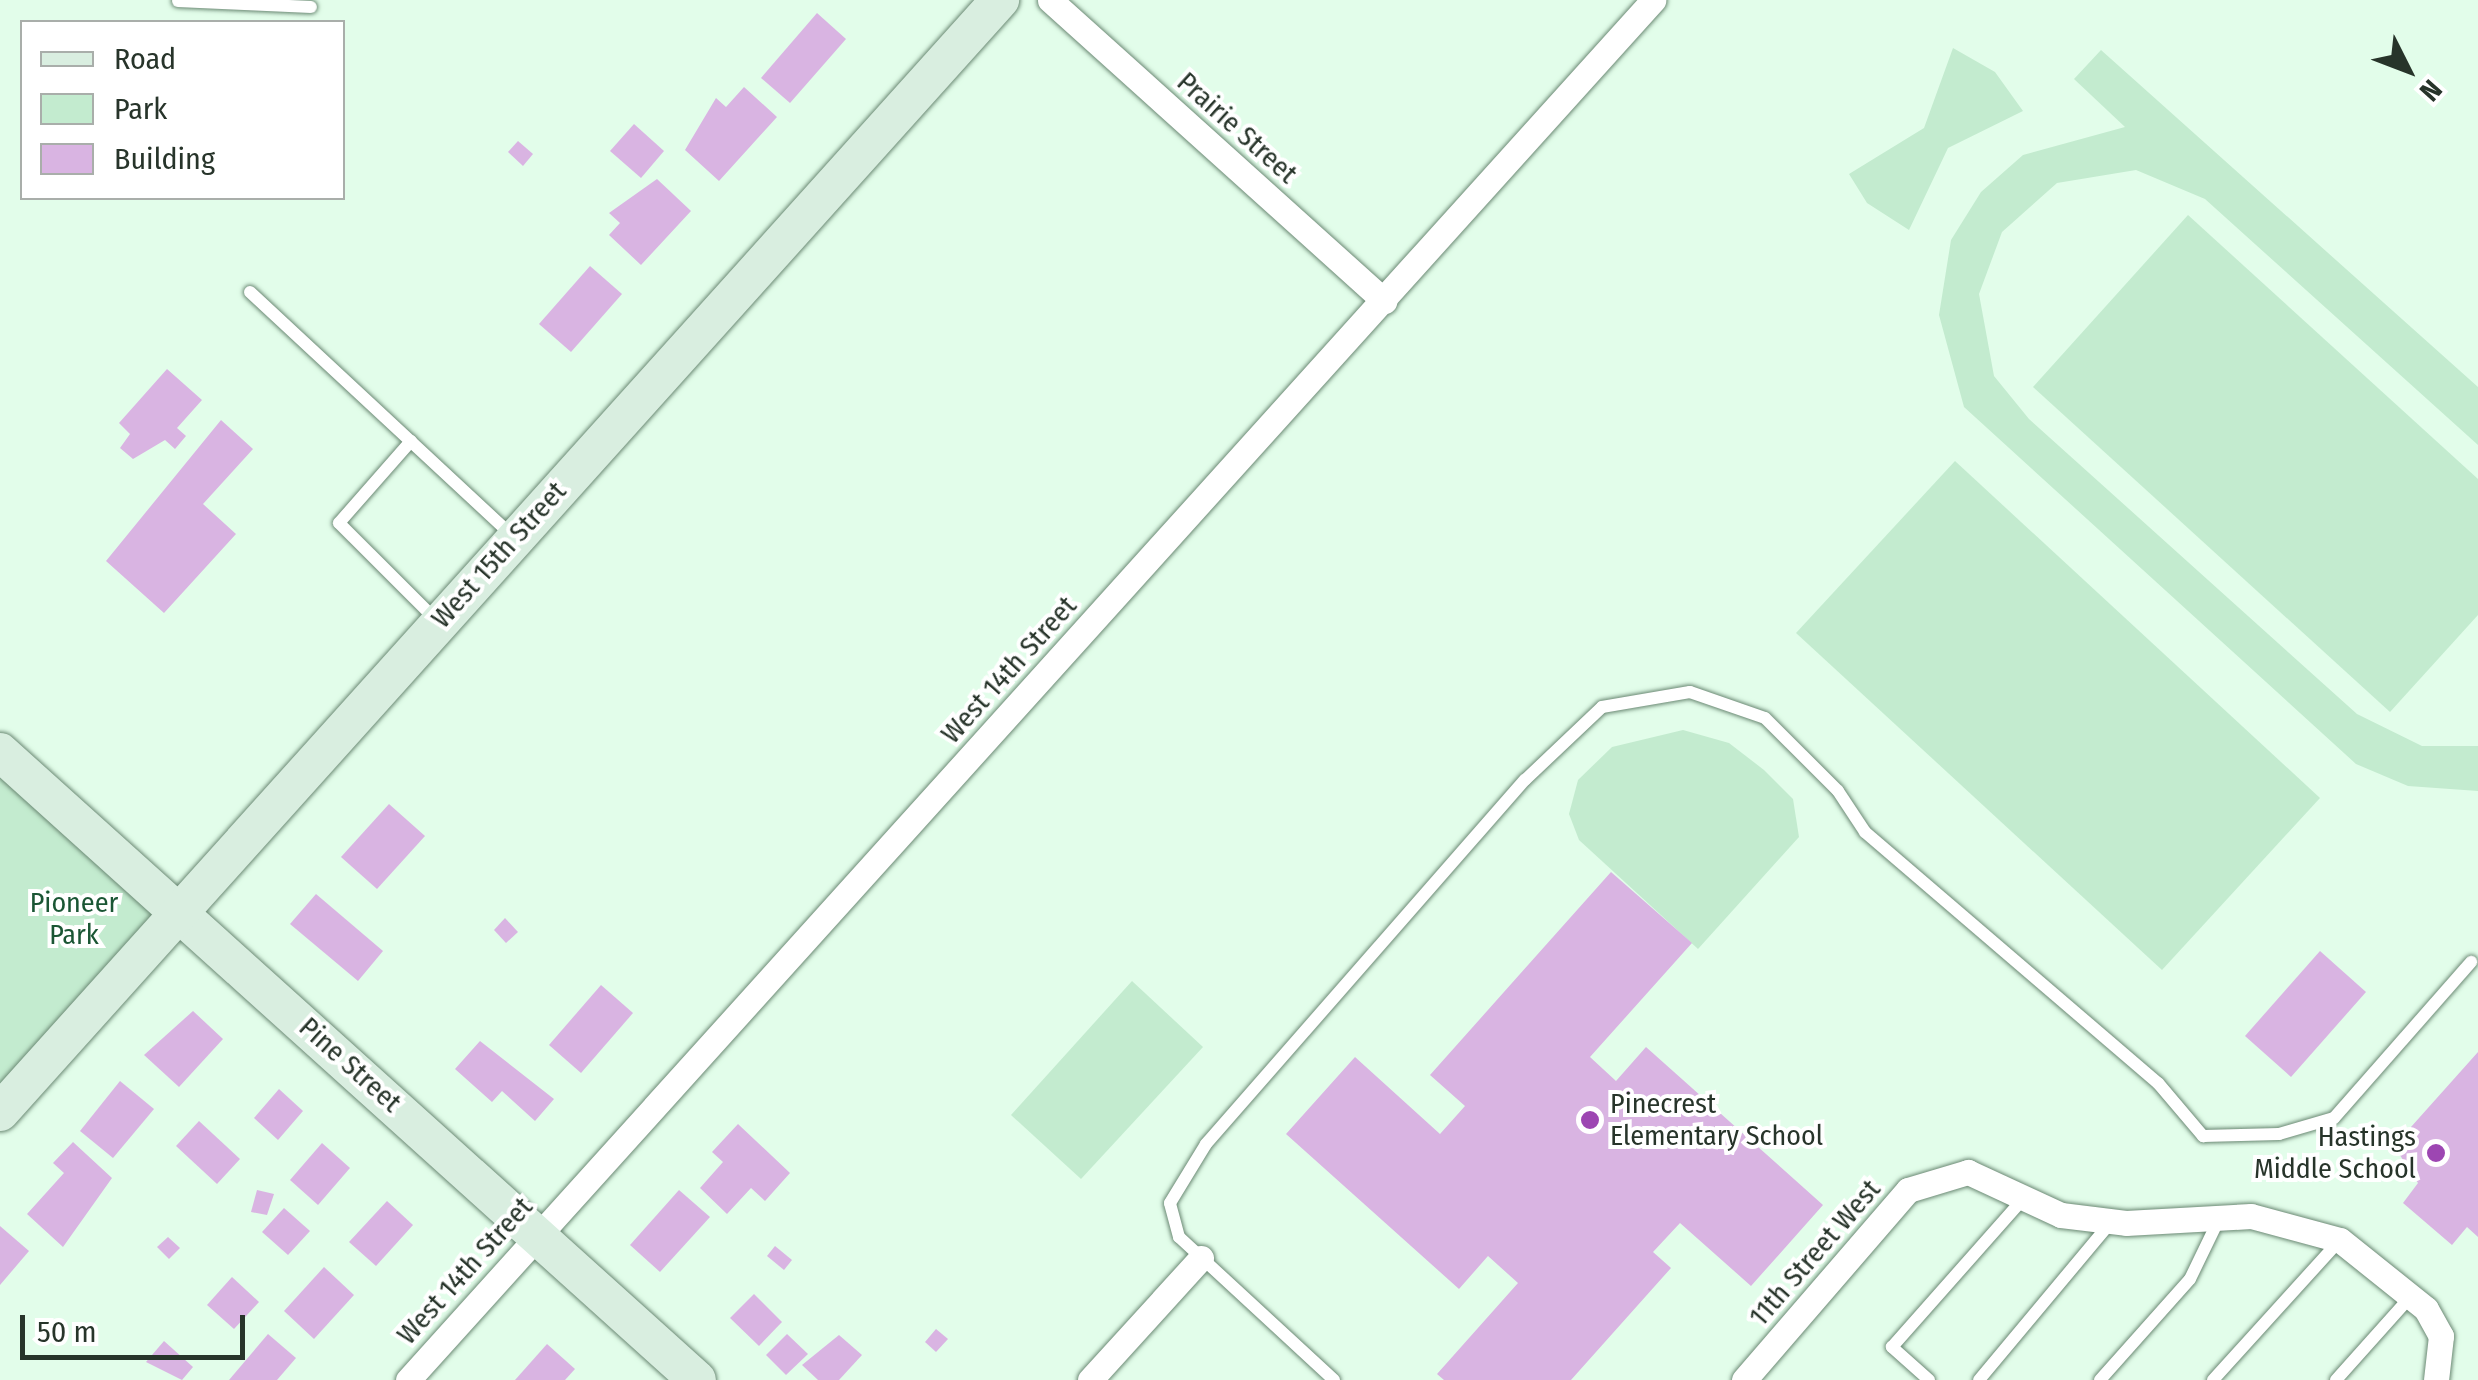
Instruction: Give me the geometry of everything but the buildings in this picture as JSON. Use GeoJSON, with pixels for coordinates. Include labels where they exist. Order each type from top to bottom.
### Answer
{"type":"FeatureCollection","features":[{"type":"Feature","properties":{"kind":"street","name":"West 15th Street"},"geometry":{"type":"LineString","coordinates":[[0,1112],[1000,0]]}},
{"type":"Feature","properties":{"kind":"street","name":"Prairie Street"},"geometry":{"type":"LineString","coordinates":[[1050,0],[1384,301]]}},
{"type":"Feature","properties":{"kind":"street","name":"West 14th Street"},"geometry":{"type":"LineString","coordinates":[[408,1380],[1653,0]]}},
{"type":"Feature","properties":{"kind":"street","name":"Pine Street"},"geometry":{"type":"LineString","coordinates":[[0,752],[697,1380]]}},
{"type":"Feature","properties":{"kind":"street","name":"11th Street West"},"geometry":{"type":"LineString","coordinates":[[1744,1380],[1908,1190],[1968,1172],[2061,1215],[2112,1221],[2251,1216],[2340,1240],[2412,1296],[2441,1336],[2436,1380]]}},
{"type":"Feature","properties":{"kind":"street"},"geometry":{"type":"LineString","coordinates":[[1090,1380],[1201,1258]]}},
{"type":"Feature","properties":{"kind":"lane"},"geometry":{"type":"LineString","coordinates":[[178,1],[311,7]]}},
{"type":"Feature","properties":{"kind":"lane"},"geometry":{"type":"LineString","coordinates":[[250,292],[515,538]]}},
{"type":"Feature","properties":{"kind":"lane"},"geometry":{"type":"LineString","coordinates":[[411,441],[339,523],[438,623]]}},
{"type":"Feature","properties":{"kind":"lane"},"geometry":{"type":"LineString","coordinates":[[1334,1380],[1179,1237],[1170,1203],[1206,1144],[1525,780],[1602,706],[1690,692],[1765,718],[1865,832],[2158,1083],[2203,1136],[2280,1134],[2334,1118],[2471,962]]}},
{"type":"Feature","properties":{"kind":"lane"},"geometry":{"type":"LineString","coordinates":[[1929,1380],[1892,1347],[2024,1198]]}},
{"type":"Feature","properties":{"kind":"lane"},"geometry":{"type":"LineString","coordinates":[[2100,1380],[2190,1279],[2220,1218]]}},
{"type":"Feature","properties":{"kind":"lane"},"geometry":{"type":"LineString","coordinates":[[1979,1380],[2112,1221]]}},
{"type":"Feature","properties":{"kind":"lane"},"geometry":{"type":"LineString","coordinates":[[2214,1380],[2340,1240]]}},
{"type":"Feature","properties":{"kind":"lane"},"geometry":{"type":"LineString","coordinates":[[2336,1380],[2412,1296]]}},
{"type":"Feature","properties":{"kind":"green space"},"geometry":{"type":"Polygon","coordinates":[[[1953,48],[1995,72],[2023,111],[1948,148],[1909,230],[1867,203],[1849,174],[1924,128],[1953,48]]]}},
{"type":"Feature","properties":{"kind":"green space"},"geometry":{"type":"Polygon","coordinates":[[[2101,50],[2478,387],[2478,445],[2205,199],[2136,170],[2057,183],[2002,232],[1979,294],[1994,376],[2029,419],[2357,714],[2422,746],[2478,746],[2478,791],[2408,786],[2356,764],[1964,407],[1939,315],[1951,240],[1981,192],[2023,155],[2125,127],[2074,79],[2101,50]]]}},
{"type":"Feature","properties":{"kind":"green space"},"geometry":{"type":"Polygon","coordinates":[[[2188,215],[2478,479],[2478,615],[2390,712],[2033,387],[2188,215]]]}},
{"type":"Feature","properties":{"kind":"green space"},"geometry":{"type":"Polygon","coordinates":[[[1955,461],[2320,798],[2162,970],[1796,633],[1955,461]]]}},
{"type":"Feature","properties":{"kind":"green space"},"geometry":{"type":"Polygon","coordinates":[[[1683,730],[1729,743],[1764,770],[1793,799],[1799,837],[1698,949],[1579,840],[1569,814],[1578,780],[1612,747],[1683,730]]]}},
{"type":"Feature","properties":{"kind":"green space","name":"Pioneer Park"},"geometry":{"type":"Polygon","coordinates":[[[0,752],[178,912],[0,1112],[0,752]]]}},
{"type":"Feature","properties":{"kind":"green space"},"geometry":{"type":"Polygon","coordinates":[[[1132,981],[1203,1047],[1081,1179],[1011,1115],[1132,981]]]}},
{"type":"Feature","properties":{"kind":"place","name":"Pinecrest Elementary School"},"geometry":{"type":"Point","coordinates":[1590,1120]}},
{"type":"Feature","properties":{"kind":"place","name":"Hastings Middle School"},"geometry":{"type":"Point","coordinates":[2436,1153]}}]}
